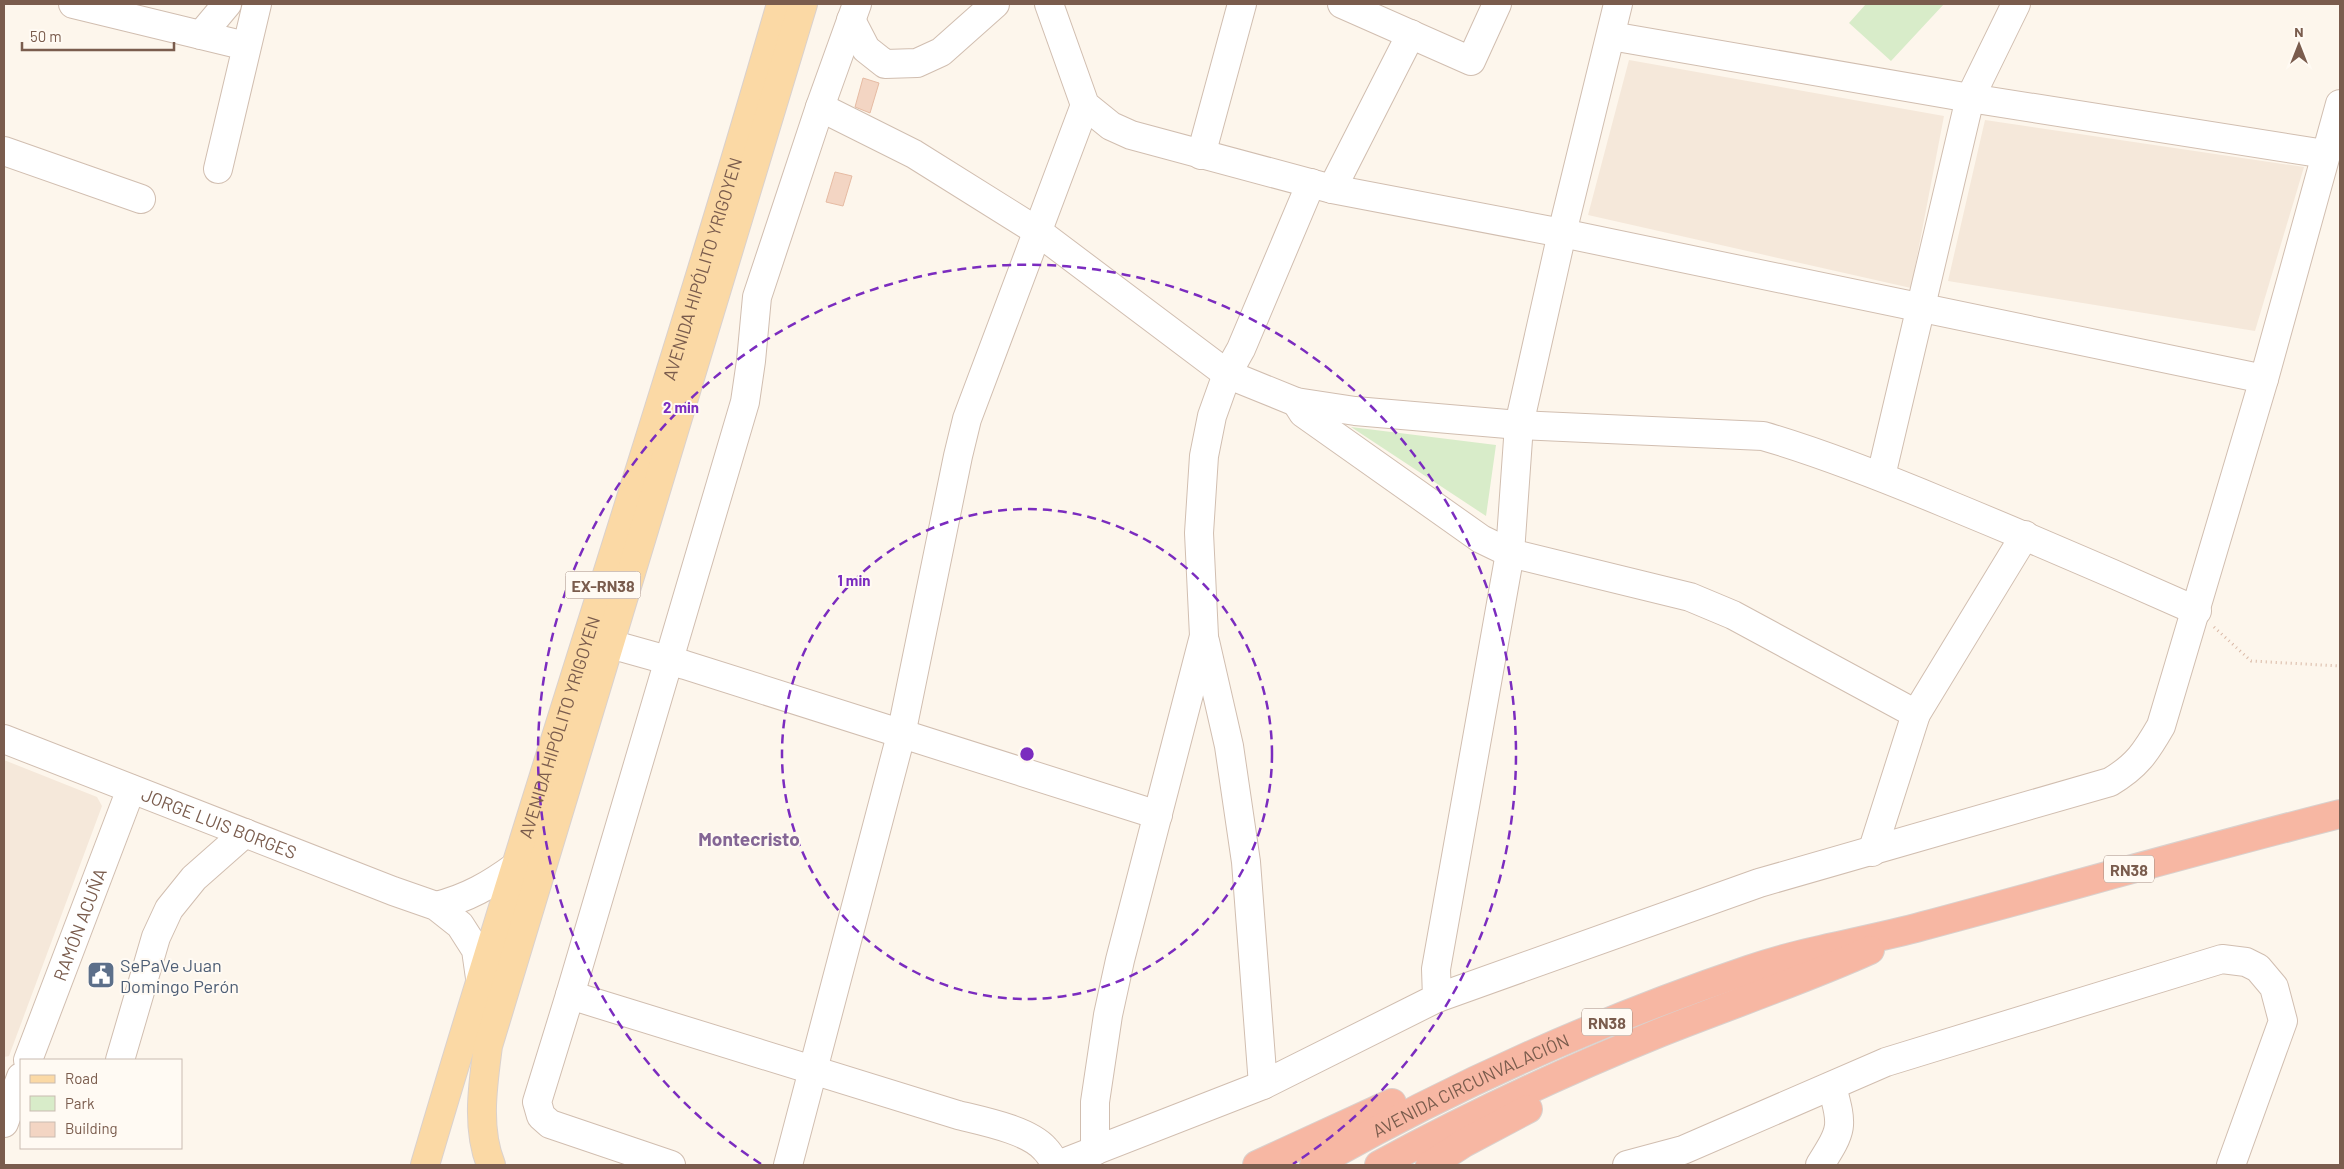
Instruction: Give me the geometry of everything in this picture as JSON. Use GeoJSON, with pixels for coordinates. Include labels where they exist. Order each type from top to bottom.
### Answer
{"type":"FeatureCollection","features":[{"type":"Feature","properties":{"kind":"highway","name":"AVENIDA CIRCUNVALACIÓN"},"geometry":{"type":"LineString","coordinates":[[1314,1165],[1423,1106],[1474,1082],[1650,1004],[1751,969],[1823,948],[1919,928],[2185,853],[2340,814]]}},
{"type":"Feature","properties":{"kind":"highway","name":"AVENIDA CIRCUNVALACIÓN"},"geometry":{"type":"LineString","coordinates":[[1379,1165],[1435,1134],[1520,1092],[1658,1034],[1845,961],[1919,928]]}},
{"type":"Feature","properties":{"kind":"highway"},"geometry":{"type":"LineString","coordinates":[[1430,1165],[1464,1143],[1539,1103],[1710,1028],[1779,987]]}},
{"type":"Feature","properties":{"kind":"highway"},"geometry":{"type":"LineString","coordinates":[[1257,1165],[1399,1100],[1522,1049],[1650,1004]]}},
{"type":"Feature","properties":{"kind":"main road","name":"AVENIDA HIPÓLITO YRIGOYEN"},"geometry":{"type":"LineString","coordinates":[[425,1165],[480,978],[781,4]]}},
{"type":"Feature","properties":{"kind":"main road","name":"AVENIDA HIPÓLITO YRIGOYEN"},"geometry":{"type":"LineString","coordinates":[[490,1165],[483,1125],[482,1091],[488,1046],[803,4]]}},
{"type":"Feature","properties":{"kind":"street"},"geometry":{"type":"LineString","coordinates":[[73,4],[246,46]]}},
{"type":"Feature","properties":{"kind":"street"},"geometry":{"type":"LineString","coordinates":[[201,35],[228,4]]}},
{"type":"Feature","properties":{"kind":"street"},"geometry":{"type":"LineString","coordinates":[[218,169],[257,4]]}},
{"type":"Feature","properties":{"kind":"street"},"geometry":{"type":"LineString","coordinates":[[854,12],[866,49],[885,64],[917,63],[941,52],[995,4]]}},
{"type":"Feature","properties":{"kind":"street"},"geometry":{"type":"LineString","coordinates":[[1049,4],[1084,105],[1111,126],[1131,135],[1321,186],[1562,233],[2264,379]]}},
{"type":"Feature","properties":{"kind":"street"},"geometry":{"type":"LineString","coordinates":[[1201,155],[1242,4]]}},
{"type":"Feature","properties":{"kind":"street"},"geometry":{"type":"LineString","coordinates":[[1342,4],[1471,60],[1497,4]]}},
{"type":"Feature","properties":{"kind":"street"},"geometry":{"type":"LineString","coordinates":[[1438,998],[1436,969],[1510,553],[1519,425],[1562,233],[1618,4]]}},
{"type":"Feature","properties":{"kind":"street"},"geometry":{"type":"LineString","coordinates":[[1881,476],[1970,98],[2016,4]]}},
{"type":"Feature","properties":{"kind":"street"},"geometry":{"type":"LineString","coordinates":[[671,1165],[550,1124],[541,1116],[537,1102],[745,402],[757,298],[820,107],[854,12]]}},
{"type":"Feature","properties":{"kind":"street"},"geometry":{"type":"LineString","coordinates":[[1263,1085],[1246,862],[1229,746],[1204,636],[1199,533],[1204,456],[1212,416],[1227,374],[1321,186],[1410,34]]}},
{"type":"Feature","properties":{"kind":"street"},"geometry":{"type":"LineString","coordinates":[[1610,36],[1970,98],[2325,154]]}},
{"type":"Feature","properties":{"kind":"street"},"geometry":{"type":"LineString","coordinates":[[570,995],[996,1125],[1030,1139],[1045,1148],[1057,1165],[1263,1085],[1438,998],[1759,883],[2110,782],[2129,771],[2142,757],[2161,726],[2197,611],[2264,379],[2340,104]]}},
{"type":"Feature","properties":{"kind":"street"},"geometry":{"type":"LineString","coordinates":[[788,1165],[901,735],[967,419],[1084,105]]}},
{"type":"Feature","properties":{"kind":"street"},"geometry":{"type":"LineString","coordinates":[[820,107],[914,154],[1037,231],[1227,374],[1296,402],[1355,411],[1519,425],[1763,436],[1798,446],[1881,476],[2025,535],[2197,611]]}},
{"type":"Feature","properties":{"kind":"street"},"geometry":{"type":"LineString","coordinates":[[4,151],[141,199]]}},
{"type":"Feature","properties":{"kind":"street"},"geometry":{"type":"LineString","coordinates":[[1296,402],[1303,413],[1481,539],[1510,553],[1690,597],[1733,615],[1916,714]]}},
{"type":"Feature","properties":{"kind":"street"},"geometry":{"type":"LineString","coordinates":[[1872,852],[1916,714],[2025,535]]}},
{"type":"Feature","properties":{"kind":"street"},"geometry":{"type":"LineString","coordinates":[[1095,1151],[1095,1102],[1108,1015],[1204,636]]}},
{"type":"Feature","properties":{"kind":"street"},"geometry":{"type":"LineString","coordinates":[[610,644],[1158,815]]}},
{"type":"Feature","properties":{"kind":"street","name":"JORGE LUIS BORGES"},"geometry":{"type":"LineString","coordinates":[[4,739],[354,876],[436,906],[460,925],[476,950],[480,978]]}},
{"type":"Feature","properties":{"kind":"street","name":"RAMÓN ACUÑA"},"geometry":{"type":"LineString","coordinates":[[28,1059],[131,789]]}},
{"type":"Feature","properties":{"kind":"street"},"geometry":{"type":"LineString","coordinates":[[120,1059],[156,937],[169,910],[194,878],[245,833]]}},
{"type":"Feature","properties":{"kind":"street"},"geometry":{"type":"LineString","coordinates":[[436,906],[461,900],[487,888],[516,866]]}},
{"type":"Feature","properties":{"kind":"street"},"geometry":{"type":"LineString","coordinates":[[1628,1165],[1683,1150],[1886,1062],[2222,959],[2246,962],[2258,968],[2274,987],[2283,1021],[2231,1165]]}},
{"type":"Feature","properties":{"kind":"street"},"geometry":{"type":"LineString","coordinates":[[1820,1165],[1839,1136],[1840,1116],[1832,1086]]}},
{"type":"Feature","properties":{"kind":"street"},"geometry":{"type":"LineString","coordinates":[[4,1123],[15,1090]]}},
{"type":"Feature","properties":{"kind":"path"},"geometry":{"type":"LineString","coordinates":[[2197,611],[2251,661],[2340,666]]}},
{"type":"Feature","properties":{"kind":"shaded area"},"geometry":{"type":"Polygon","coordinates":[[[1629,60],[1944,116],[1911,288],[1588,215],[1629,60]]]}},
{"type":"Feature","properties":{"kind":"shaded area"},"geometry":{"type":"Polygon","coordinates":[[[1985,120],[2304,167],[2255,331],[1948,281],[1985,120]]]}},
{"type":"Feature","properties":{"kind":"shaded area"},"geometry":{"type":"Polygon","coordinates":[[[4,760],[97,797],[102,806],[9,1056],[4,1057],[4,760]]]}},
{"type":"Feature","properties":{"kind":"green space"},"geometry":{"type":"Polygon","coordinates":[[[1866,4],[1944,4],[1891,61],[1849,23],[1866,4]]]}},
{"type":"Feature","properties":{"kind":"green space"},"geometry":{"type":"Polygon","coordinates":[[[1351,427],[1496,445],[1486,516],[1351,427]]]}},
{"type":"Feature","properties":{"kind":"building"},"geometry":{"type":"Polygon","coordinates":[[[863,78],[879,83],[870,113],[855,107],[863,78]]]}},
{"type":"Feature","properties":{"kind":"building"},"geometry":{"type":"Polygon","coordinates":[[[835,172],[852,176],[843,206],[826,202],[835,172]]]}},
{"type":"Feature","properties":{"kind":"place","name":"SePaVe Juan Domingo Perón"},"geometry":{"type":"Point","coordinates":[101,975]}},
{"type":"Feature","properties":{"kind":"district","name":"Montecristo"},"geometry":{"type":"Point","coordinates":[749,838]}}]}
